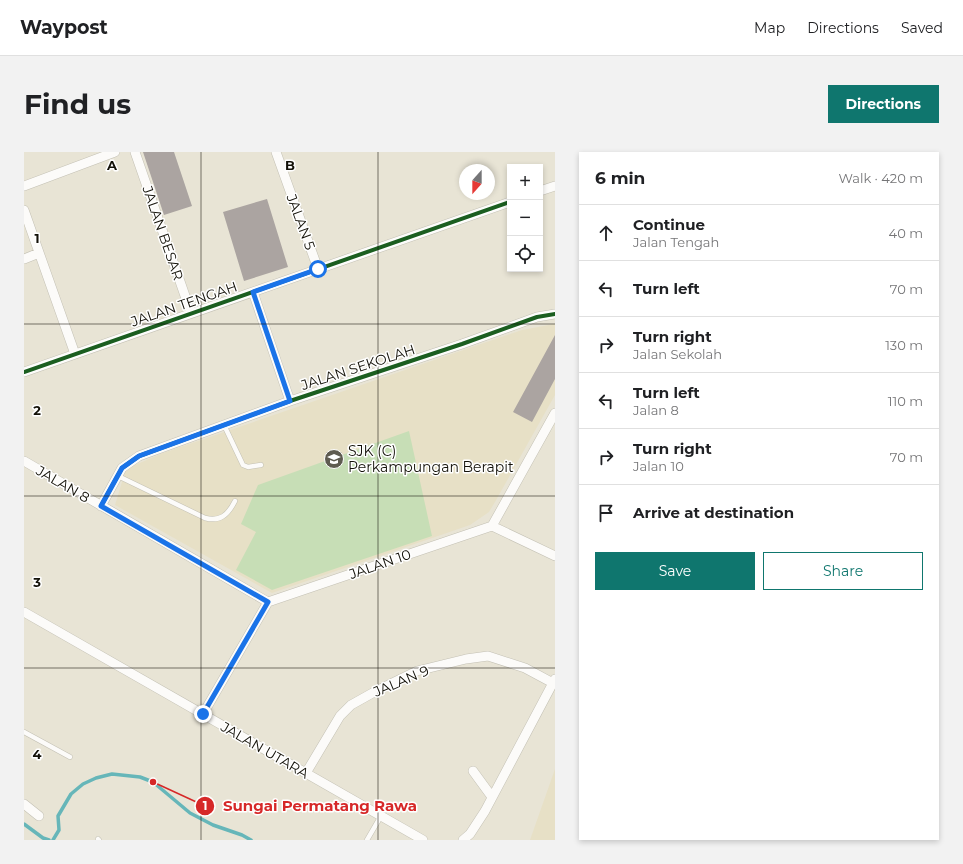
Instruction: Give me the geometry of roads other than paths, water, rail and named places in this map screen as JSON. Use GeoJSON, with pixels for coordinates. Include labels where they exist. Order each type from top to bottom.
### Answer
{"type":"FeatureCollection","features":[{"type":"Feature","properties":{"kind":"street"},"geometry":{"type":"LineString","coordinates":[[24,186],[114,152]]}},
{"type":"Feature","properties":{"kind":"street","name":"JALAN BESAR"},"geometry":{"type":"LineString","coordinates":[[135,152],[191,314]]}},
{"type":"Feature","properties":{"kind":"street","name":"JALAN 5"},"geometry":{"type":"LineString","coordinates":[[276,152],[318,269]]}},
{"type":"Feature","properties":{"kind":"street"},"geometry":{"type":"LineString","coordinates":[[543,190],[555,186]]}},
{"type":"Feature","properties":{"kind":"street","name":"JALAN TENGAH"},"geometry":{"type":"LineString","coordinates":[[24,372],[507,203]]}},
{"type":"Feature","properties":{"kind":"street"},"geometry":{"type":"LineString","coordinates":[[24,210],[75,354]]}},
{"type":"Feature","properties":{"kind":"street"},"geometry":{"type":"LineString","coordinates":[[24,259],[39,253]]}},
{"type":"Feature","properties":{"kind":"street"},"geometry":{"type":"LineString","coordinates":[[253,292],[290,401]]}},
{"type":"Feature","properties":{"kind":"street","name":"JALAN SEKOLAH"},"geometry":{"type":"LineString","coordinates":[[101,506],[122,468],[139,456],[290,401],[462,344],[537,317],[555,314]]}},
{"type":"Feature","properties":{"kind":"street"},"geometry":{"type":"LineString","coordinates":[[555,413],[492,526],[555,556]]}},
{"type":"Feature","properties":{"kind":"street","name":"JALAN 8"},"geometry":{"type":"LineString","coordinates":[[24,461],[268,602]]}},
{"type":"Feature","properties":{"kind":"street","name":"JALAN 10"},"geometry":{"type":"LineString","coordinates":[[268,602],[492,526]]}},
{"type":"Feature","properties":{"kind":"street"},"geometry":{"type":"LineString","coordinates":[[203,714],[268,602]]}},
{"type":"Feature","properties":{"kind":"street","name":"JALAN UTARA"},"geometry":{"type":"LineString","coordinates":[[24,612],[423,840]]}},
{"type":"Feature","properties":{"kind":"street","name":"JALAN 9"},"geometry":{"type":"LineString","coordinates":[[306,773],[340,716],[351,705],[376,690],[417,671],[466,659],[488,656],[525,668],[554,681]]}},
{"type":"Feature","properties":{"kind":"street"},"geometry":{"type":"LineString","coordinates":[[463,840],[470,834],[485,811],[554,681]]}},
{"type":"Feature","properties":{"kind":"street"},"geometry":{"type":"LineString","coordinates":[[473,772],[492,797]]}},
{"type":"Feature","properties":{"kind":"street"},"geometry":{"type":"LineString","coordinates":[[24,804],[40,816]]}},
{"type":"Feature","properties":{"kind":"lane"},"geometry":{"type":"LineString","coordinates":[[224,425],[243,465],[248,468],[261,465]]}},
{"type":"Feature","properties":{"kind":"lane"},"geometry":{"type":"LineString","coordinates":[[118,476],[205,518],[213,520],[222,517],[232,507],[235,501]]}},
{"type":"Feature","properties":{"kind":"lane"},"geometry":{"type":"LineString","coordinates":[[24,732],[70,757]]}},
{"type":"Feature","properties":{"kind":"lane"},"geometry":{"type":"LineString","coordinates":[[367,840],[381,816]]}},
{"type":"Feature","properties":{"kind":"waterway"},"geometry":{"type":"LineString","coordinates":[[53,840],[59,830],[58,816],[71,794],[83,784],[96,778],[112,774],[140,777],[153,782],[190,813],[213,825],[242,835],[251,840]]}},
{"type":"Feature","properties":{"kind":"waterway"},"geometry":{"type":"LineString","coordinates":[[24,824],[43,838],[49,840]]}},
{"type":"Feature","properties":{"kind":"place","name":"SJK (C) Perkampungan Berapit"},"geometry":{"type":"Point","coordinates":[334,459]}},
{"type":"Feature","properties":{"kind":"place","name":"Sungai Permatang Rawa"},"geometry":{"type":"Point","coordinates":[153,782]}}]}
